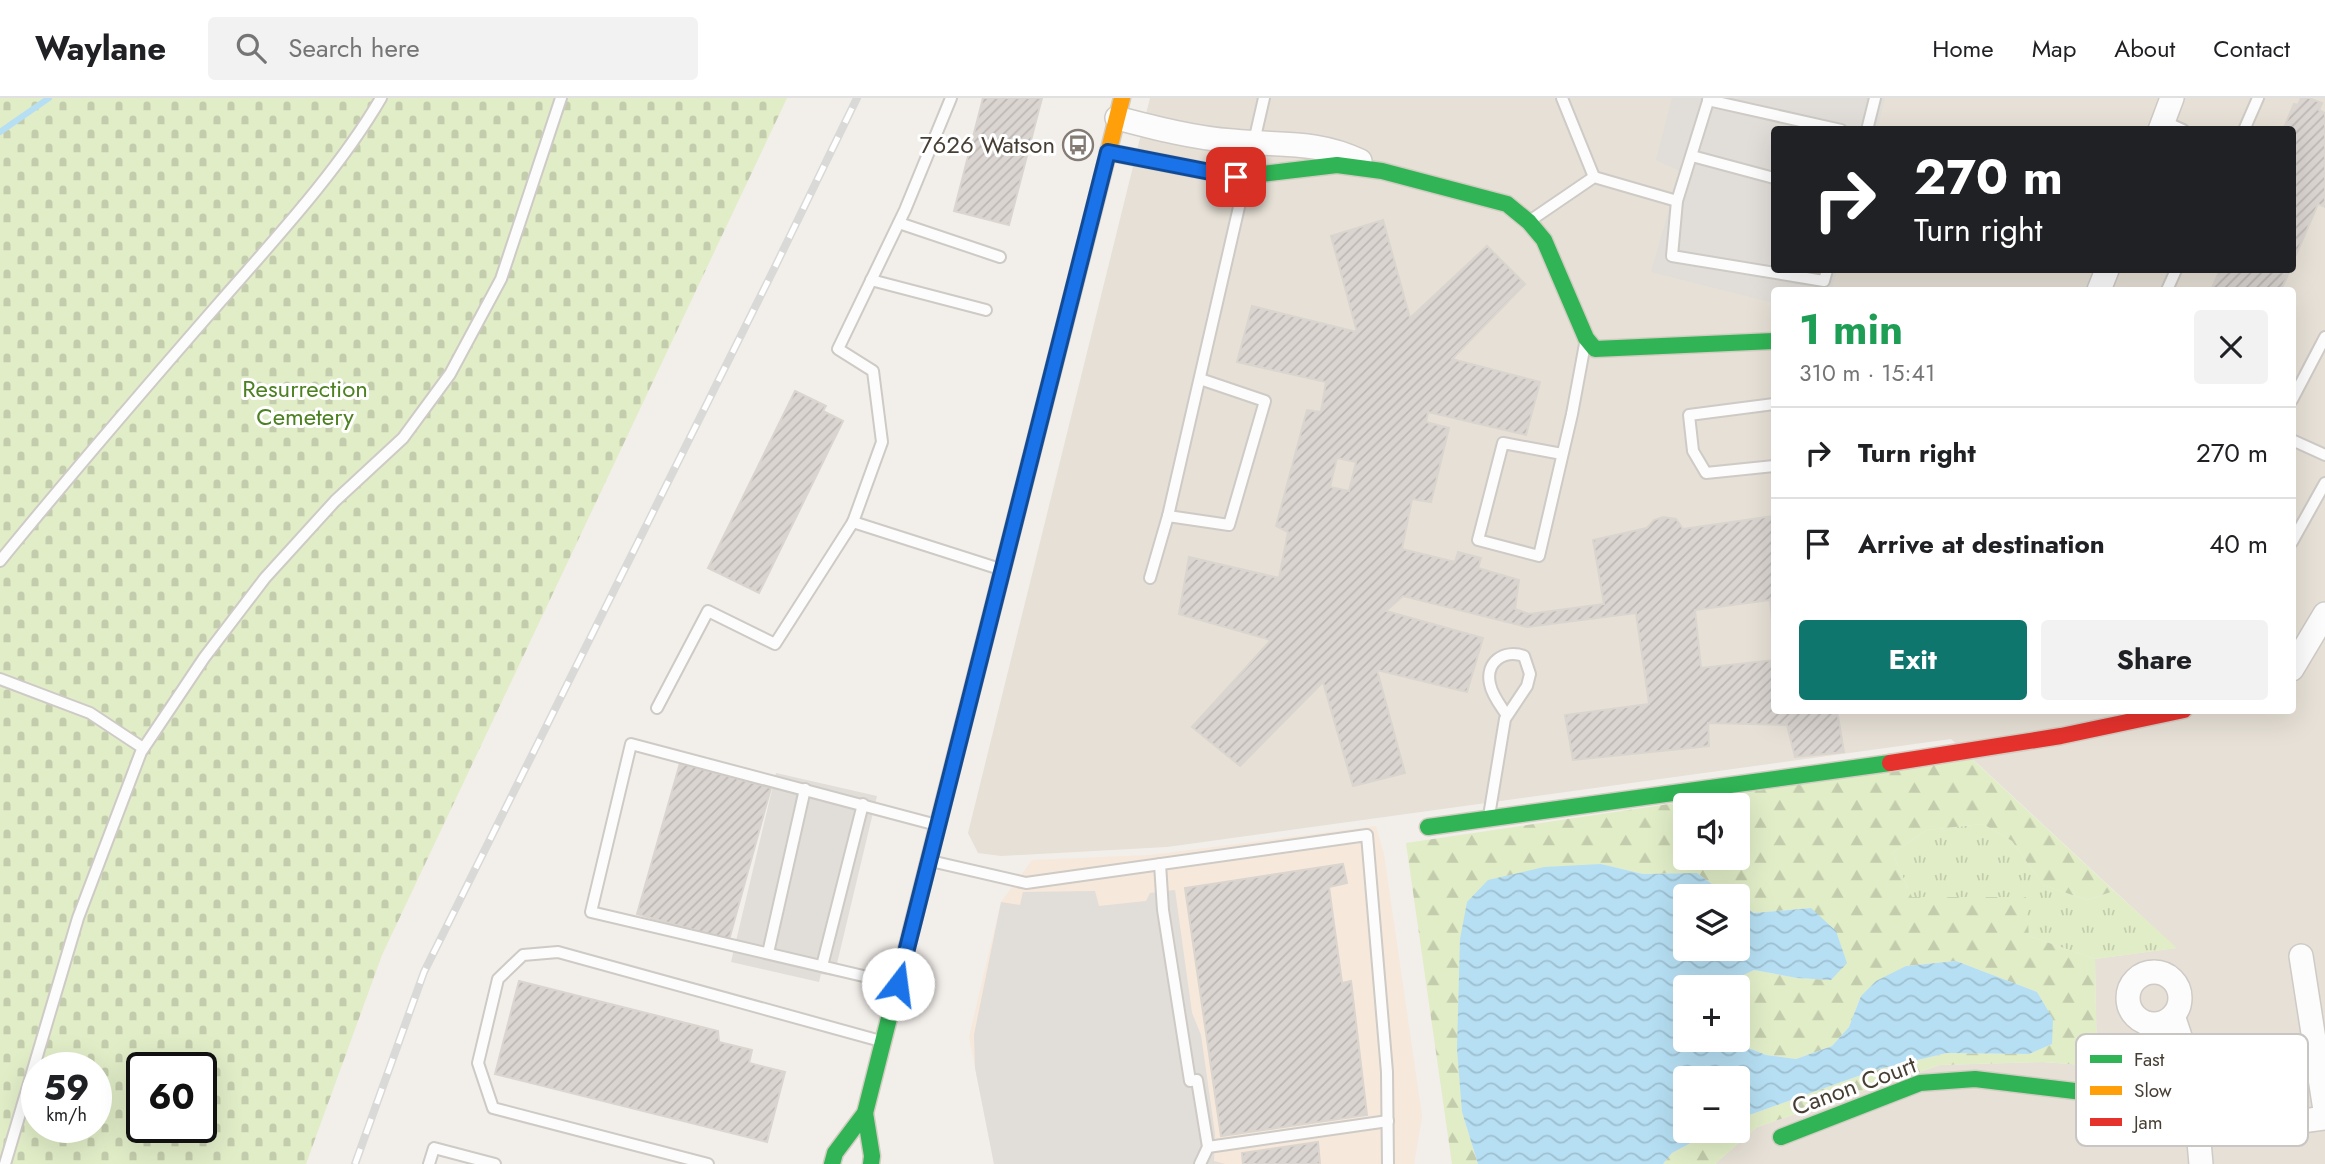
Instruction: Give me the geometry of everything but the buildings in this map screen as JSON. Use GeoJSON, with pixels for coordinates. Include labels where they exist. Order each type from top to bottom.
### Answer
{"type":"FeatureCollection","features":[{"type":"Feature","properties":{"kind":"street"},"geometry":{"type":"LineString","coordinates":[[2169,126],[2172,98]]}},
{"type":"Feature","properties":{"kind":"street"},"geometry":{"type":"LineString","coordinates":[[832,1164],[835,1153],[865,1113],[940,826],[1002,570],[1120,108],[1163,130],[1233,141],[1337,150],[1382,171]]}},
{"type":"Feature","properties":{"kind":"street"},"geometry":{"type":"LineString","coordinates":[[1108,152],[1236,177],[1337,165],[1382,171],[1507,204],[1529,222],[1544,240],[1586,338],[1595,349],[1771,341]]}},
{"type":"Feature","properties":{"kind":"street"},"geometry":{"type":"LineString","coordinates":[[2296,662],[2325,614]]}},
{"type":"Feature","properties":{"kind":"street"},"geometry":{"type":"LineString","coordinates":[[1428,827],[1958,754],[2061,736],[2113,717],[2143,714]]}},
{"type":"Feature","properties":{"kind":"street"},"geometry":{"type":"LineString","coordinates":[[2301,956],[2325,1111]]}},
{"type":"Feature","properties":{"kind":"street"},"geometry":{"type":"LineString","coordinates":[[2173,1016],[2180,1034]]}},
{"type":"Feature","properties":{"kind":"street","name":"Canon Court"},"geometry":{"type":"LineString","coordinates":[[1781,1137],[1920,1083],[1975,1079],[2076,1091]]}},
{"type":"Feature","properties":{"kind":"street"},"geometry":{"type":"LineString","coordinates":[[865,1113],[873,1156],[871,1164]]}},
{"type":"Feature","properties":{"kind":"street"},"geometry":{"type":"LineString","coordinates":[[2200,1146],[2201,1164]]}},
{"type":"Feature","properties":{"kind":"lane"},"geometry":{"type":"LineString","coordinates":[[0,561],[80,463],[299,212],[381,98]]}},
{"type":"Feature","properties":{"kind":"lane"},"geometry":{"type":"LineString","coordinates":[[5,1164],[78,918],[143,748],[204,658],[265,578],[335,501],[403,438],[450,374],[500,279],[561,98]]}},
{"type":"Feature","properties":{"kind":"lane"},"geometry":{"type":"LineString","coordinates":[[657,708],[708,611],[775,644],[852,522],[882,442],[873,371],[838,349],[899,223],[951,98]]}},
{"type":"Feature","properties":{"kind":"lane"},"geometry":{"type":"LineString","coordinates":[[1150,578],[1168,516],[1264,98]]}},
{"type":"Feature","properties":{"kind":"lane"},"geometry":{"type":"LineString","coordinates":[[1562,98],[1594,177]]}},
{"type":"Feature","properties":{"kind":"lane"},"geometry":{"type":"LineString","coordinates":[[1868,126],[1875,98]]}},
{"type":"Feature","properties":{"kind":"lane"},"geometry":{"type":"LineString","coordinates":[[2246,126],[2258,98]]}},
{"type":"Feature","properties":{"kind":"lane"},"geometry":{"type":"LineString","coordinates":[[1771,272],[1672,256],[1677,201],[1708,99],[1824,126]]}},
{"type":"Feature","properties":{"kind":"lane"},"geometry":{"type":"LineString","coordinates":[[1692,156],[1771,177]]}},
{"type":"Feature","properties":{"kind":"lane"},"geometry":{"type":"LineString","coordinates":[[1594,177],[1677,201]]}},
{"type":"Feature","properties":{"kind":"lane"},"geometry":{"type":"LineString","coordinates":[[1529,222],[1594,177]]}},
{"type":"Feature","properties":{"kind":"lane"},"geometry":{"type":"LineString","coordinates":[[899,223],[1000,257]]}},
{"type":"Feature","properties":{"kind":"lane"},"geometry":{"type":"LineString","coordinates":[[1775,273],[1824,281],[1826,273]]}},
{"type":"Feature","properties":{"kind":"lane"},"geometry":{"type":"LineString","coordinates":[[871,280],[986,310]]}},
{"type":"Feature","properties":{"kind":"lane"},"geometry":{"type":"LineString","coordinates":[[2296,392],[2325,337]]}},
{"type":"Feature","properties":{"kind":"lane"},"geometry":{"type":"LineString","coordinates":[[1562,454],[1503,443],[1478,540],[1539,555],[1562,454],[1586,338]]}},
{"type":"Feature","properties":{"kind":"lane"},"geometry":{"type":"LineString","coordinates":[[1168,516],[1229,526],[1265,401],[1200,379]]}},
{"type":"Feature","properties":{"kind":"lane"},"geometry":{"type":"LineString","coordinates":[[1771,404],[1689,415],[1693,451],[1706,473],[1771,466]]}},
{"type":"Feature","properties":{"kind":"lane"},"geometry":{"type":"LineString","coordinates":[[2296,442],[2325,456]]}},
{"type":"Feature","properties":{"kind":"lane"},"geometry":{"type":"LineString","coordinates":[[2296,535],[2325,483]]}},
{"type":"Feature","properties":{"kind":"lane"},"geometry":{"type":"LineString","coordinates":[[852,522],[1002,570]]}},
{"type":"Feature","properties":{"kind":"lane"},"geometry":{"type":"LineString","coordinates":[[1489,819],[1506,714],[1527,686],[1530,674],[1524,656],[1516,653],[1499,656],[1489,671],[1491,688],[1506,714]]}},
{"type":"Feature","properties":{"kind":"lane"},"geometry":{"type":"LineString","coordinates":[[0,679],[90,713],[143,748]]}},
{"type":"Feature","properties":{"kind":"lane"},"geometry":{"type":"LineString","coordinates":[[898,984],[591,912],[631,744],[940,826]]}},
{"type":"Feature","properties":{"kind":"lane"},"geometry":{"type":"LineString","coordinates":[[768,953],[805,789]]}},
{"type":"Feature","properties":{"kind":"lane"},"geometry":{"type":"LineString","coordinates":[[822,966],[863,804]]}},
{"type":"Feature","properties":{"kind":"lane"},"geometry":{"type":"LineString","coordinates":[[931,861],[1026,883],[1367,835],[1387,1072],[1388,1164]]}},
{"type":"Feature","properties":{"kind":"lane"},"geometry":{"type":"LineString","coordinates":[[1160,864],[1163,910],[1188,1070],[1190,1081],[1197,1080],[1208,1147],[1200,1164]]}},
{"type":"Feature","properties":{"kind":"lane"},"geometry":{"type":"LineString","coordinates":[[708,1164],[493,1108],[478,1063],[498,979],[523,955],[558,952],[883,1042]]}},
{"type":"Feature","properties":{"kind":"lane"},"geometry":{"type":"LineString","coordinates":[[1208,1147],[1388,1121]]}},
{"type":"Feature","properties":{"kind":"lane"},"geometry":{"type":"LineString","coordinates":[[429,1164],[434,1148],[495,1164]]}},
{"type":"Feature","properties":{"kind":"shaded area"},"geometry":{"type":"Polygon","coordinates":[[[1150,98],[2325,98],[2325,1164],[1715,1164],[1739,1143],[1750,1143],[1750,1133],[1757,1127],[1940,1065],[2043,1062],[2076,1064],[2076,1146],[2308,1146],[2308,1034],[2096,1034],[2095,959],[2176,948],[1951,739],[1167,847],[1001,856],[978,853],[968,833],[1150,98]]]}},
{"type":"Feature","properties":{"kind":"shaded area"},"geometry":{"type":"Polygon","coordinates":[[[1672,98],[1885,98],[1878,126],[1771,126],[1771,273],[1836,273],[1832,287],[1771,287],[1771,302],[1651,272],[1680,171],[1656,160],[1672,98]]]}},
{"type":"Feature","properties":{"kind":"shaded area"},"geometry":{"type":"Polygon","coordinates":[[[776,773],[877,796],[834,976],[821,974],[819,982],[731,962],[776,773]]]}},
{"type":"Feature","properties":{"kind":"shaded area"},"geometry":{"type":"Polygon","coordinates":[[[1376,826],[1384,855],[1422,1116],[1414,1164],[994,1164],[969,1037],[1001,902],[1032,860],[1151,855],[1376,826]]]}},
{"type":"Feature","properties":{"kind":"shaded area"},"geometry":{"type":"Polygon","coordinates":[[[1175,890],[1192,1013],[1201,1035],[1215,1134],[1214,1161],[1225,1164],[994,1164],[975,1068],[974,1035],[1001,902],[1020,905],[1023,892],[1095,891],[1099,906],[1146,901],[1150,893],[1175,890]]]}},
{"type":"Feature","properties":{"kind":"green space","name":"Resurrection Cemetery"},"geometry":{"type":"Polygon","coordinates":[[[0,98],[787,98],[382,955],[306,1164],[0,1164],[0,98]]]}},
{"type":"Feature","properties":{"kind":"green space"},"geometry":{"type":"Polygon","coordinates":[[[1972,759],[2114,891],[2087,900],[2043,885],[2012,841],[1983,824],[1927,830],[1892,853],[1912,897],[2026,897],[2029,936],[2095,959],[2096,1034],[2076,1034],[2076,1064],[2043,1062],[1940,1065],[1757,1127],[1750,1133],[1750,1115],[1875,1070],[1947,1053],[2029,1054],[2052,1044],[2037,992],[1956,961],[1906,966],[1861,996],[1849,1027],[1832,1046],[1796,1059],[1766,1055],[1750,1049],[1750,975],[1744,975],[1754,970],[1797,978],[1831,980],[1811,908],[1754,913],[1750,910],[1750,884],[1712,884],[1697,873],[1643,874],[1601,864],[1460,939],[1462,1112],[1478,1164],[1452,1164],[1406,843],[1673,803],[1673,870],[1750,870],[1750,793],[1743,793],[1972,759]]]}},
{"type":"Feature","properties":{"kind":"green space"},"geometry":{"type":"Polygon","coordinates":[[[1983,824],[2012,841],[2043,885],[2087,900],[2114,891],[2177,948],[2095,959],[2029,936],[2025,897],[1912,897],[1892,853],[1927,830],[1983,824]]]}},
{"type":"Feature","properties":{"kind":"green space"},"geometry":{"type":"Polygon","coordinates":[[[1691,1143],[1739,1143],[1715,1164],[1663,1164],[1672,1153],[1691,1143]]]}},
{"type":"Feature","properties":{"kind":"water"},"geometry":{"type":"Polygon","coordinates":[[[1601,864],[1643,874],[1697,873],[1712,884],[1673,884],[1673,961],[1750,961],[1750,910],[1754,913],[1811,908],[1836,931],[1847,963],[1831,980],[1797,978],[1754,970],[1744,975],[1673,975],[1673,1052],[1750,1052],[1750,1049],[1766,1055],[1796,1059],[1832,1046],[1849,1027],[1861,996],[1876,981],[1906,966],[1956,961],[2037,992],[2053,1019],[2052,1044],[2029,1054],[1947,1053],[1875,1070],[1750,1115],[1750,1066],[1673,1066],[1673,1143],[1691,1143],[1672,1153],[1663,1164],[1478,1164],[1462,1112],[1457,1049],[1460,939],[1467,902],[1488,880],[1544,867],[1601,864]]]}},
{"type":"Feature","properties":{"kind":"waterway"},"geometry":{"type":"LineString","coordinates":[[0,132],[49,98]]}},
{"type":"Feature","properties":{"kind":"railway"},"geometry":{"type":"LineString","coordinates":[[355,1164],[424,972],[857,98]]}},
{"type":"Feature","properties":{"kind":"traffic: fast"},"geometry":{"type":"LineString","coordinates":[[1108,152],[1236,177],[1337,165],[1382,171],[1507,204],[1529,222],[1544,240],[1586,338],[1595,349],[1771,341]]}},
{"type":"Feature","properties":{"kind":"traffic: fast"},"geometry":{"type":"LineString","coordinates":[[832,1164],[835,1153],[865,1113],[1030,461]]}},
{"type":"Feature","properties":{"kind":"traffic: fast"},"geometry":{"type":"LineString","coordinates":[[1428,827],[1890,763]]}},
{"type":"Feature","properties":{"kind":"traffic: fast"},"geometry":{"type":"LineString","coordinates":[[1781,1137],[1920,1083],[1975,1079],[2076,1091]]}},
{"type":"Feature","properties":{"kind":"traffic: fast"},"geometry":{"type":"LineString","coordinates":[[865,1113],[871,1164]]}},
{"type":"Feature","properties":{"kind":"traffic: slow"},"geometry":{"type":"LineString","coordinates":[[1030,461],[1122,98]]}},
{"type":"Feature","properties":{"kind":"traffic: jam"},"geometry":{"type":"LineString","coordinates":[[1890,763],[2061,736],[2165,714]]}},
{"type":"Feature","properties":{"kind":"place","name":"7626 Watson"},"geometry":{"type":"Point","coordinates":[1078,145]}},
{"type":"Feature","properties":{"kind":"route"},"geometry":{"type":"LineString","coordinates":[[898,984],[1108,152],[1236,177]]}}]}
